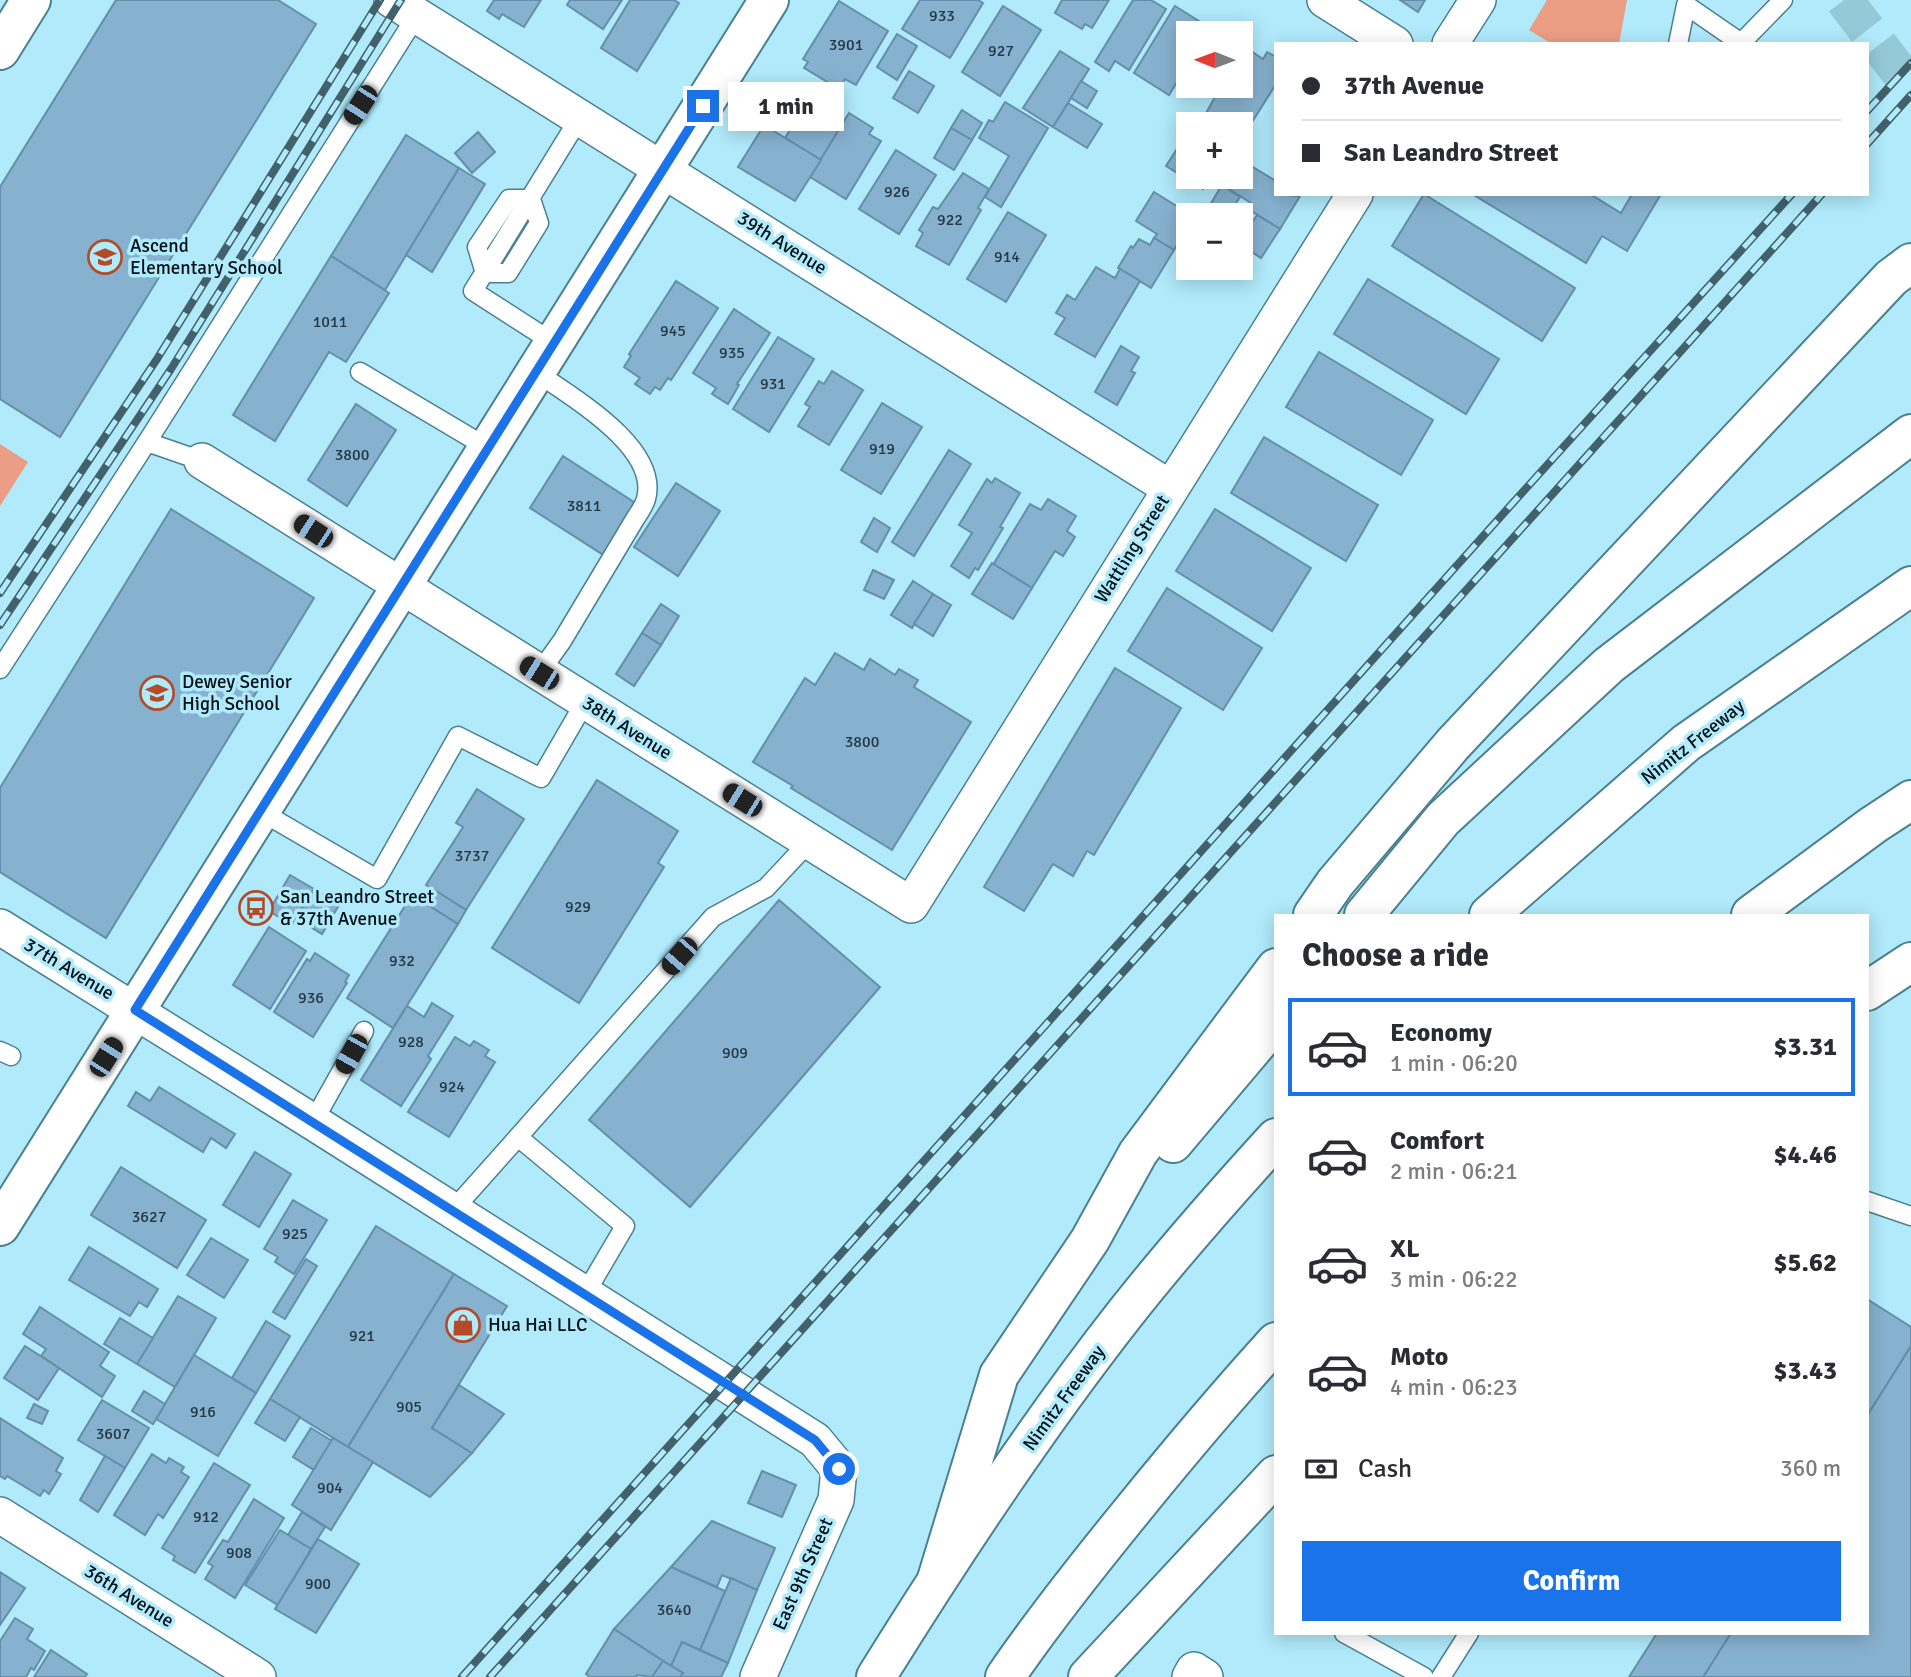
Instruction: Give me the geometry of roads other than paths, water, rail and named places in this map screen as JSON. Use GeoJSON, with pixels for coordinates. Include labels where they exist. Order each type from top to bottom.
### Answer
{"type":"FeatureCollection","features":[{"type":"Feature","properties":{"kind":"main road"},"geometry":{"type":"LineString","coordinates":[[0,50],[32,0]]}},
{"type":"Feature","properties":{"kind":"main road"},"geometry":{"type":"LineString","coordinates":[[0,1226],[769,0]]}},
{"type":"Feature","properties":{"kind":"main road"},"geometry":{"type":"LineString","coordinates":[[1314,914],[1335,883],[1453,744],[1901,270]]}},
{"type":"Feature","properties":{"kind":"main road"},"geometry":{"type":"LineString","coordinates":[[1365,914],[1443,819],[1609,665],[1911,434]]}},
{"type":"Feature","properties":{"kind":"main road","name":"Nimitz Freeway"},"geometry":{"type":"LineString","coordinates":[[1490,914],[1686,743],[1911,586]]}},
{"type":"Feature","properties":{"kind":"main road"},"geometry":{"type":"LineString","coordinates":[[1752,914],[1911,800]]}},
{"type":"Feature","properties":{"kind":"main road"},"geometry":{"type":"LineString","coordinates":[[1869,989],[1911,962]]}},
{"type":"Feature","properties":{"kind":"main road"},"geometry":{"type":"LineString","coordinates":[[937,1579],[999,1376],[1090,1240],[1138,1153],[1274,971]]}},
{"type":"Feature","properties":{"kind":"main road"},"geometry":{"type":"LineString","coordinates":[[1090,1240],[1274,1023]]}},
{"type":"Feature","properties":{"kind":"main road","name":"Nimitz Freeway"},"geometry":{"type":"LineString","coordinates":[[876,1677],[937,1579],[1124,1314],[1274,1140]]}},
{"type":"Feature","properties":{"kind":"main road"},"geometry":{"type":"LineString","coordinates":[[1004,1677],[1037,1630],[1102,1548],[1215,1409],[1274,1344]]}},
{"type":"Feature","properties":{"kind":"main road"},"geometry":{"type":"LineString","coordinates":[[1088,1677],[1274,1477]]}},
{"type":"Feature","properties":{"kind":"street"},"geometry":{"type":"LineString","coordinates":[[1325,0],[1392,42]]}},
{"type":"Feature","properties":{"kind":"street"},"geometry":{"type":"LineString","coordinates":[[1451,42],[1478,0]]}},
{"type":"Feature","properties":{"kind":"street","name":"39th Avenue"},"geometry":{"type":"LineString","coordinates":[[405,8],[1170,488]]}},
{"type":"Feature","properties":{"kind":"street","name":"Wattling Street"},"geometry":{"type":"LineString","coordinates":[[911,905],[1354,196]]}},
{"type":"Feature","properties":{"kind":"street","name":"38th Avenue"},"geometry":{"type":"LineString","coordinates":[[202,461],[911,905]]}},
{"type":"Feature","properties":{"kind":"street","name":"37th Avenue"},"geometry":{"type":"LineString","coordinates":[[0,927],[815,1440],[839,1469]]}},
{"type":"Feature","properties":{"kind":"street","name":"East 9th Street"},"geometry":{"type":"LineString","coordinates":[[758,1677],[836,1500],[839,1469]]}},
{"type":"Feature","properties":{"kind":"street","name":"36th Avenue"},"geometry":{"type":"LineString","coordinates":[[0,1515],[258,1677]]}},
{"type":"Feature","properties":{"kind":"lane"},"geometry":{"type":"LineString","coordinates":[[1741,42],[1783,0]]}},
{"type":"Feature","properties":{"kind":"lane"},"geometry":{"type":"LineString","coordinates":[[1678,42],[1686,5],[1739,42]]}},
{"type":"Feature","properties":{"kind":"lane"},"geometry":{"type":"LineString","coordinates":[[0,669],[147,442],[405,8]]}},
{"type":"Feature","properties":{"kind":"lane"},"geometry":{"type":"LineString","coordinates":[[539,673],[562,641],[635,519],[646,500],[647,487],[638,456],[624,438],[586,407],[545,358],[473,291],[580,117]]}},
{"type":"Feature","properties":{"kind":"lane"},"geometry":{"type":"LineString","coordinates":[[360,372],[488,448]]}},
{"type":"Feature","properties":{"kind":"lane"},"geometry":{"type":"LineString","coordinates":[[147,442],[202,461]]}},
{"type":"Feature","properties":{"kind":"lane"},"geometry":{"type":"LineString","coordinates":[[260,811],[377,879],[458,736],[541,778],[585,702]]}},
{"type":"Feature","properties":{"kind":"lane"},"geometry":{"type":"LineString","coordinates":[[453,1210],[713,917],[766,888],[809,842]]}},
{"type":"Feature","properties":{"kind":"lane"},"geometry":{"type":"LineString","coordinates":[[313,1122],[364,1031]]}},
{"type":"Feature","properties":{"kind":"lane"},"geometry":{"type":"LineString","coordinates":[[518,1137],[625,1226],[585,1294]]}},
{"type":"Feature","properties":{"kind":"lane"},"geometry":{"type":"LineString","coordinates":[[1869,1202],[1911,1216]]}},
{"type":"Feature","properties":{"kind":"lane"},"geometry":{"type":"LineString","coordinates":[[1347,1635],[1424,1677]]}},
{"type":"Feature","properties":{"kind":"lane"},"geometry":{"type":"LineString","coordinates":[[1441,1677],[1468,1635]]}},
{"type":"Feature","properties":{"kind":"tunnel"},"geometry":{"type":"LineString","coordinates":[[1844,0],[1911,87]]}},
{"type":"Feature","properties":{"kind":"railway"},"geometry":{"type":"LineString","coordinates":[[0,593],[157,359],[380,0]]}},
{"type":"Feature","properties":{"kind":"railway"},"geometry":{"type":"LineString","coordinates":[[0,625],[171,369],[401,0]]}},
{"type":"Feature","properties":{"kind":"railway"},"geometry":{"type":"LineString","coordinates":[[1869,109],[1911,63]]}},
{"type":"Feature","properties":{"kind":"railway"},"geometry":{"type":"LineString","coordinates":[[1869,142],[1911,95]]}},
{"type":"Feature","properties":{"kind":"railway"},"geometry":{"type":"LineString","coordinates":[[462,1677],[1790,196]]}},
{"type":"Feature","properties":{"kind":"railway"},"geometry":{"type":"LineString","coordinates":[[490,1677],[1820,196]]}},
{"type":"Feature","properties":{"kind":"place","name":"Ascend Elementary School"},"geometry":{"type":"Point","coordinates":[105,257]}},
{"type":"Feature","properties":{"kind":"place","name":"Dewey Senior High School"},"geometry":{"type":"Point","coordinates":[157,693]}},
{"type":"Feature","properties":{"kind":"place","name":"San Leandro Street & 37th Avenue"},"geometry":{"type":"Point","coordinates":[256,908]}},
{"type":"Feature","properties":{"kind":"place","name":"Hua Hai LLC"},"geometry":{"type":"Point","coordinates":[463,1325]}}]}
